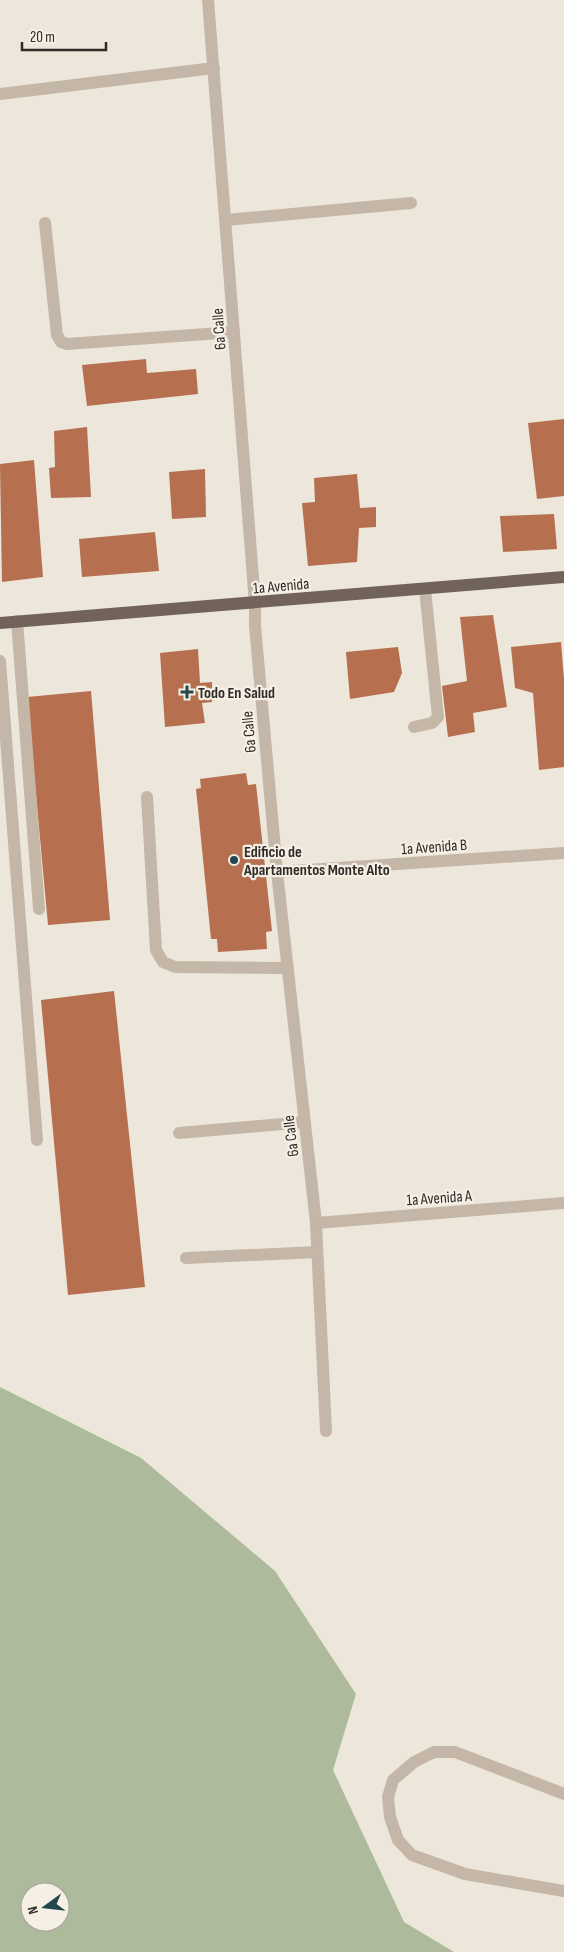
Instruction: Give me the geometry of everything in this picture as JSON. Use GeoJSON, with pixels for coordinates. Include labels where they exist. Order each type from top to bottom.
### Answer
{"type":"FeatureCollection","features":[{"type":"Feature","properties":{"kind":"main road","name":"1a Avenida"},"geometry":{"type":"LineString","coordinates":[[0,622],[255,604],[564,577]]}},
{"type":"Feature","properties":{"kind":"street","name":"6a Calle"},"geometry":{"type":"LineString","coordinates":[[208,0],[255,604],[255,626],[277,872],[316,1222],[326,1431]]}},
{"type":"Feature","properties":{"kind":"street"},"geometry":{"type":"LineString","coordinates":[[0,94],[214,68]]}},
{"type":"Feature","properties":{"kind":"street"},"geometry":{"type":"LineString","coordinates":[[226,220],[411,203]]}},
{"type":"Feature","properties":{"kind":"street"},"geometry":{"type":"LineString","coordinates":[[46,223],[57,335],[62,342],[67,344],[234,332]]}},
{"type":"Feature","properties":{"kind":"street"},"geometry":{"type":"LineString","coordinates":[[414,727],[432,724],[438,717],[425,589]]}},
{"type":"Feature","properties":{"kind":"street"},"geometry":{"type":"LineString","coordinates":[[17,622],[39,909]]}},
{"type":"Feature","properties":{"kind":"street"},"geometry":{"type":"LineString","coordinates":[[0,661],[37,1140]]}},
{"type":"Feature","properties":{"kind":"street"},"geometry":{"type":"LineString","coordinates":[[147,797],[156,950],[159,958],[175,967],[287,968]]}},
{"type":"Feature","properties":{"kind":"street","name":"1a Avenida B"},"geometry":{"type":"LineString","coordinates":[[277,872],[564,854]]}},
{"type":"Feature","properties":{"kind":"street"},"geometry":{"type":"LineString","coordinates":[[179,1133],[305,1122]]}},
{"type":"Feature","properties":{"kind":"street","name":"1a Avenida A"},"geometry":{"type":"LineString","coordinates":[[316,1222],[564,1203]]}},
{"type":"Feature","properties":{"kind":"street"},"geometry":{"type":"LineString","coordinates":[[186,1258],[317,1252]]}},
{"type":"Feature","properties":{"kind":"street"},"geometry":{"type":"LineString","coordinates":[[564,1794],[455,1752],[434,1752],[414,1762],[393,1780],[388,1797],[390,1817],[398,1840],[412,1855],[465,1874],[564,1891]]}},
{"type":"Feature","properties":{"kind":"green space"},"geometry":{"type":"Polygon","coordinates":[[[0,1387],[141,1458],[275,1571],[356,1694],[333,1770],[404,1922],[454,1952],[0,1952],[0,1387]]]}},
{"type":"Feature","properties":{"kind":"building"},"geometry":{"type":"Polygon","coordinates":[[[146,359],[147,373],[196,369],[198,394],[87,406],[82,365],[146,359]]]}},
{"type":"Feature","properties":{"kind":"building"},"geometry":{"type":"Polygon","coordinates":[[[564,419],[564,496],[537,499],[528,423],[564,419]]]}},
{"type":"Feature","properties":{"kind":"building"},"geometry":{"type":"Polygon","coordinates":[[[87,427],[91,497],[51,498],[49,468],[55,467],[54,431],[87,427]]]}},
{"type":"Feature","properties":{"kind":"building"},"geometry":{"type":"Polygon","coordinates":[[[34,460],[43,577],[2,582],[0,464],[34,460]]]}},
{"type":"Feature","properties":{"kind":"building"},"geometry":{"type":"Polygon","coordinates":[[[205,469],[206,517],[172,519],[169,472],[205,469]]]}},
{"type":"Feature","properties":{"kind":"building"},"geometry":{"type":"Polygon","coordinates":[[[357,474],[360,508],[376,507],[376,527],[359,528],[357,562],[308,566],[302,503],[315,502],[314,478],[357,474]]]}},
{"type":"Feature","properties":{"kind":"building"},"geometry":{"type":"Polygon","coordinates":[[[554,514],[557,549],[503,552],[500,516],[554,514]]]}},
{"type":"Feature","properties":{"kind":"building"},"geometry":{"type":"Polygon","coordinates":[[[155,532],[159,571],[82,577],[79,539],[155,532]]]}},
{"type":"Feature","properties":{"kind":"building"},"geometry":{"type":"Polygon","coordinates":[[[493,615],[507,707],[473,713],[475,732],[448,737],[442,686],[467,681],[460,617],[493,615]]]}},
{"type":"Feature","properties":{"kind":"building"},"geometry":{"type":"Polygon","coordinates":[[[561,642],[564,679],[564,767],[539,770],[533,693],[515,688],[511,647],[561,642]]]}},
{"type":"Feature","properties":{"kind":"building"},"geometry":{"type":"Polygon","coordinates":[[[398,647],[402,673],[394,692],[350,699],[346,652],[398,647]]]}},
{"type":"Feature","properties":{"kind":"building","name":"Todo En Salud"},"geometry":{"type":"Polygon","coordinates":[[[198,649],[200,683],[212,682],[212,702],[202,703],[205,723],[165,727],[160,653],[198,649]]]}},
{"type":"Feature","properties":{"kind":"building"},"geometry":{"type":"Polygon","coordinates":[[[91,691],[110,920],[48,925],[27,697],[91,691]]]}},
{"type":"Feature","properties":{"kind":"building","name":"Edificio de Apartamentos Monte Alto"},"geometry":{"type":"Polygon","coordinates":[[[246,773],[248,785],[256,784],[272,931],[266,932],[267,949],[218,952],[217,939],[211,939],[196,789],[201,788],[200,779],[246,773]]]}},
{"type":"Feature","properties":{"kind":"building"},"geometry":{"type":"Polygon","coordinates":[[[114,991],[145,1287],[68,1295],[41,1000],[114,991]]]}},
{"type":"Feature","properties":{"kind":"place","name":"Todo En Salud"},"geometry":{"type":"Point","coordinates":[187,692]}},
{"type":"Feature","properties":{"kind":"place","name":"Edificio de Apartamentos Monte Alto"},"geometry":{"type":"Point","coordinates":[234,860]}}]}
